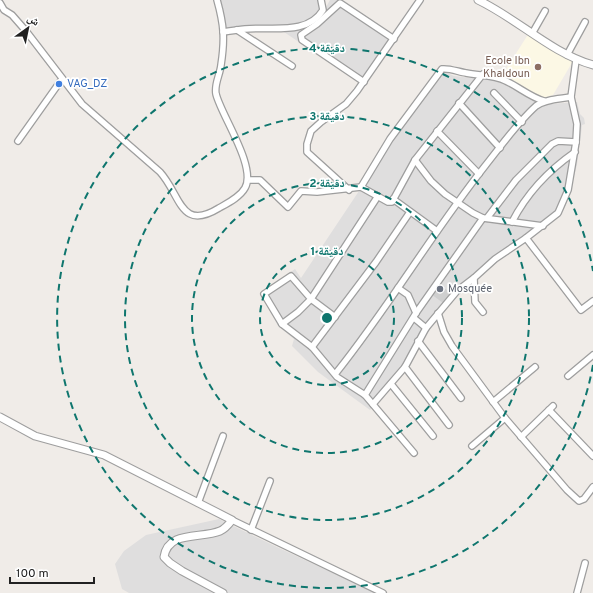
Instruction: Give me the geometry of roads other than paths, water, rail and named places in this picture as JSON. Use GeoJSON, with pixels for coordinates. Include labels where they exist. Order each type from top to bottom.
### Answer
{"type":"FeatureCollection","features":[{"type":"Feature","properties":{"kind":"street"},"geometry":{"type":"LineString","coordinates":[[0,3],[4,10],[12,15],[26,31],[82,104],[168,180],[184,212],[188,215],[201,216],[217,210],[242,192],[246,188],[248,180],[234,132],[216,94],[215,86],[221,67],[225,35],[223,32],[223,22],[219,0]]}},
{"type":"Feature","properties":{"kind":"street"},"geometry":{"type":"LineString","coordinates":[[223,32],[300,27],[316,20],[321,15],[324,10],[321,0]]}},
{"type":"Feature","properties":{"kind":"street"},"geometry":{"type":"LineString","coordinates":[[348,190],[307,152],[307,144],[311,132],[346,104],[364,82],[420,0]]}},
{"type":"Feature","properties":{"kind":"street"},"geometry":{"type":"LineString","coordinates":[[483,1],[567,55],[576,60],[593,65]]}},
{"type":"Feature","properties":{"kind":"street"},"geometry":{"type":"LineString","coordinates":[[364,82],[302,40],[301,35],[317,24],[340,3],[394,39]]}},
{"type":"Feature","properties":{"kind":"street"},"geometry":{"type":"LineString","coordinates":[[0,15],[4,10]]}},
{"type":"Feature","properties":{"kind":"street"},"geometry":{"type":"LineString","coordinates":[[533,32],[544,11]]}},
{"type":"Feature","properties":{"kind":"street"},"geometry":{"type":"LineString","coordinates":[[567,55],[585,22]]}},
{"type":"Feature","properties":{"kind":"street"},"geometry":{"type":"LineString","coordinates":[[237,30],[292,66]]}},
{"type":"Feature","properties":{"kind":"street"},"geometry":{"type":"LineString","coordinates":[[373,404],[405,366],[426,328],[458,291],[495,259],[543,226],[558,213],[568,190],[575,152],[577,124],[571,97],[576,60]]}},
{"type":"Feature","properties":{"kind":"street"},"geometry":{"type":"LineString","coordinates":[[361,187],[390,139],[442,70],[483,74],[507,81],[537,99],[544,101],[571,97]]}},
{"type":"Feature","properties":{"kind":"street"},"geometry":{"type":"LineString","coordinates":[[248,180],[260,180],[288,207],[301,191],[348,190],[361,187],[388,202],[393,199],[415,160],[483,74]]}},
{"type":"Feature","properties":{"kind":"street"},"geometry":{"type":"LineString","coordinates":[[18,141],[62,79]]}},
{"type":"Feature","properties":{"kind":"street"},"geometry":{"type":"LineString","coordinates":[[494,93],[522,122]]}},
{"type":"Feature","properties":{"kind":"street"},"geometry":{"type":"LineString","coordinates":[[336,373],[363,340],[437,231],[479,174],[522,122],[537,106],[544,101]]}},
{"type":"Feature","properties":{"kind":"street"},"geometry":{"type":"LineString","coordinates":[[459,103],[500,148]]}},
{"type":"Feature","properties":{"kind":"street"},"geometry":{"type":"LineString","coordinates":[[438,131],[479,174]]}},
{"type":"Feature","properties":{"kind":"street"},"geometry":{"type":"LineString","coordinates":[[365,395],[415,316],[485,218],[516,180],[552,144],[558,141],[576,142]]}},
{"type":"Feature","properties":{"kind":"street"},"geometry":{"type":"LineString","coordinates":[[512,222],[519,207],[534,187],[564,159],[575,152]]}},
{"type":"Feature","properties":{"kind":"street"},"geometry":{"type":"LineString","coordinates":[[415,160],[431,181],[457,203],[485,218],[543,226]]}},
{"type":"Feature","properties":{"kind":"street"},"geometry":{"type":"LineString","coordinates":[[282,324],[298,312],[311,299],[378,196]]}},
{"type":"Feature","properties":{"kind":"street"},"geometry":{"type":"LineString","coordinates":[[393,199],[437,231]]}},
{"type":"Feature","properties":{"kind":"street"},"geometry":{"type":"LineString","coordinates":[[312,347],[376,262],[410,212]]}},
{"type":"Feature","properties":{"kind":"street"},"geometry":{"type":"LineString","coordinates":[[526,238],[581,310],[593,301]]}},
{"type":"Feature","properties":{"kind":"street"},"geometry":{"type":"LineString","coordinates":[[336,317],[311,299],[291,276],[264,295],[282,324],[312,347],[341,380],[365,395],[414,453]]}},
{"type":"Feature","properties":{"kind":"street"},"geometry":{"type":"LineString","coordinates":[[474,278],[475,302],[482,312]]}},
{"type":"Feature","properties":{"kind":"street"},"geometry":{"type":"LineString","coordinates":[[398,288],[408,295],[415,316],[426,328]]}},
{"type":"Feature","properties":{"kind":"street"},"geometry":{"type":"LineString","coordinates":[[438,313],[444,332],[452,346],[493,402],[521,437],[575,498],[579,501],[584,499],[593,487]]}},
{"type":"Feature","properties":{"kind":"street"},"geometry":{"type":"LineString","coordinates":[[418,341],[460,398]]}},
{"type":"Feature","properties":{"kind":"street"},"geometry":{"type":"LineString","coordinates":[[568,376],[593,355]]}},
{"type":"Feature","properties":{"kind":"street"},"geometry":{"type":"LineString","coordinates":[[405,366],[449,425]]}},
{"type":"Feature","properties":{"kind":"street"},"geometry":{"type":"LineString","coordinates":[[493,402],[535,367]]}},
{"type":"Feature","properties":{"kind":"street"},"geometry":{"type":"LineString","coordinates":[[391,384],[433,436]]}},
{"type":"Feature","properties":{"kind":"street"},"geometry":{"type":"LineString","coordinates":[[521,437],[551,408],[593,456]]}},
{"type":"Feature","properties":{"kind":"street"},"geometry":{"type":"LineString","coordinates":[[0,417],[35,436],[104,455],[251,530],[383,593]]}},
{"type":"Feature","properties":{"kind":"street"},"geometry":{"type":"LineString","coordinates":[[472,446],[505,418]]}},
{"type":"Feature","properties":{"kind":"street"},"geometry":{"type":"LineString","coordinates":[[198,503],[223,436]]}},
{"type":"Feature","properties":{"kind":"street"},"geometry":{"type":"LineString","coordinates":[[251,530],[270,481]]}},
{"type":"Feature","properties":{"kind":"street"},"geometry":{"type":"LineString","coordinates":[[224,593],[182,572],[164,557],[169,544],[178,539],[221,531],[232,520]]}},
{"type":"Feature","properties":{"kind":"street"},"geometry":{"type":"LineString","coordinates":[[577,593],[585,563]]}},
{"type":"Feature","properties":{"kind":"place","name":"Ecole Ibn Khaldoun"},"geometry":{"type":"Point","coordinates":[538,67]}},
{"type":"Feature","properties":{"kind":"place","name":"VAG_DZ"},"geometry":{"type":"Point","coordinates":[59,84]}},
{"type":"Feature","properties":{"kind":"place","name":"Mosquée"},"geometry":{"type":"Point","coordinates":[440,289]}}]}
